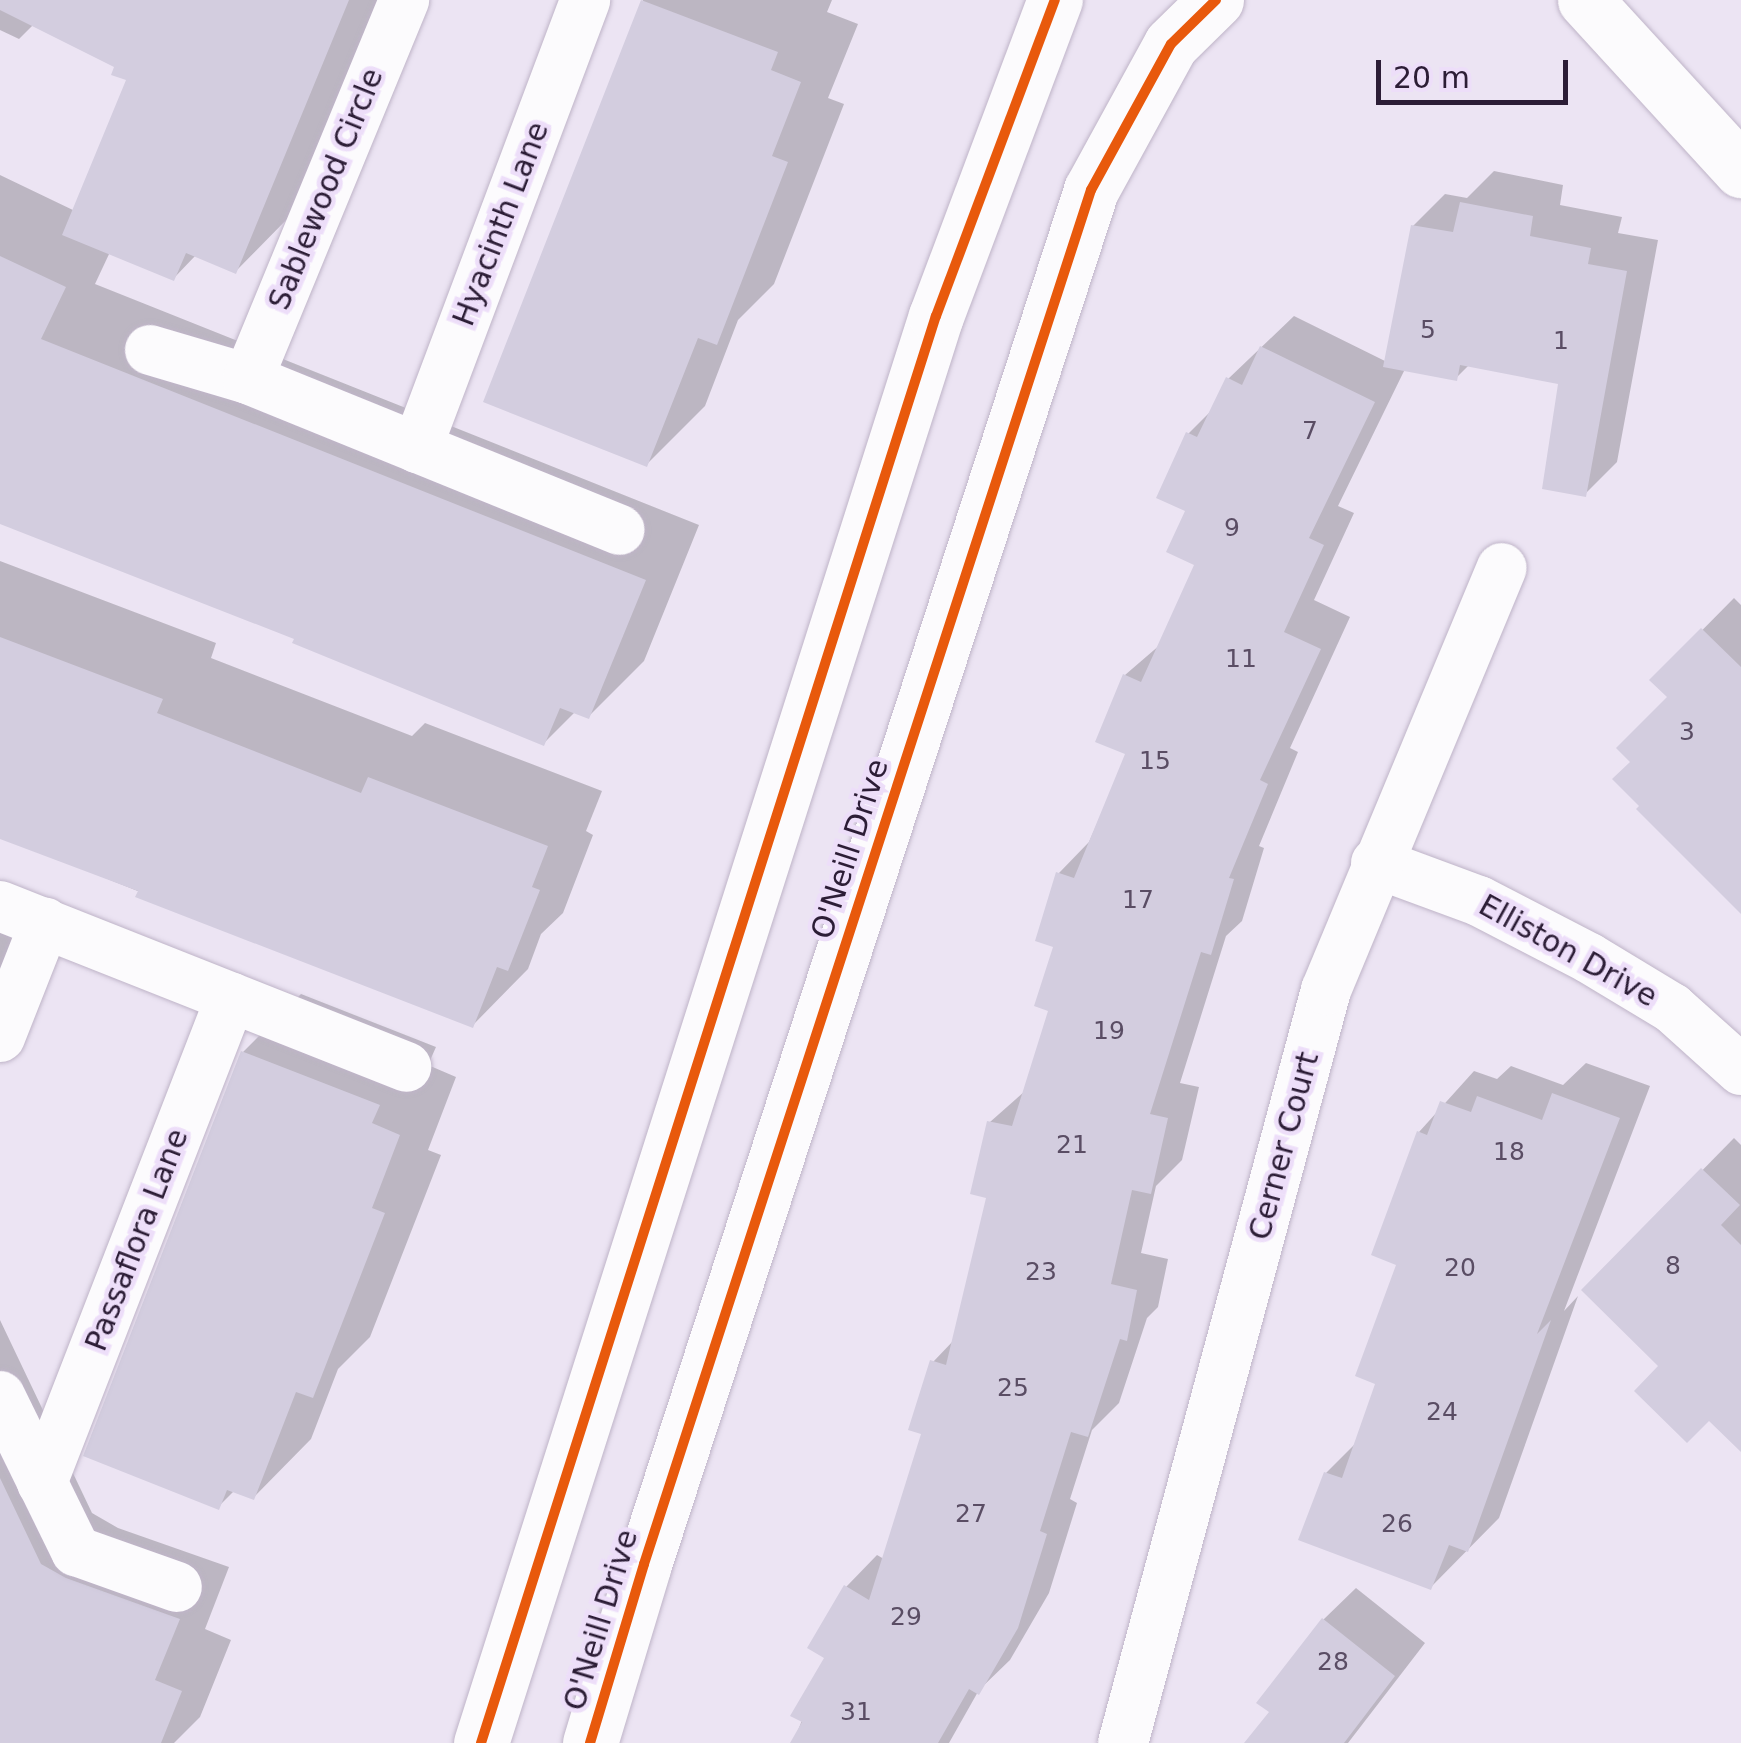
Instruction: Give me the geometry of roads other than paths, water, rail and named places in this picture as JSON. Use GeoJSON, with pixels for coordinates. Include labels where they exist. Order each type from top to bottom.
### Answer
{"type":"FeatureCollection","features":[{"type":"Feature","properties":{"kind":"main road"},"geometry":{"type":"LineString","coordinates":[[481,1743],[936,316],[1055,0]]}},
{"type":"Feature","properties":{"kind":"main road","name":"O'Neill Drive"},"geometry":{"type":"LineString","coordinates":[[590,1743],[650,1545],[1091,190],[1171,44],[1216,0]]}},
{"type":"Feature","properties":{"kind":"main road"},"geometry":{"type":"LineString","coordinates":[[1583,5],[1741,170]]}},
{"type":"Feature","properties":{"kind":"street","name":"Sablewood Circle"},"geometry":{"type":"LineString","coordinates":[[248,378],[404,0]]}},
{"type":"Feature","properties":{"kind":"street","name":"Hyacinth Lane"},"geometry":{"type":"LineString","coordinates":[[416,448],[584,0]]}},
{"type":"Feature","properties":{"kind":"street"},"geometry":{"type":"LineString","coordinates":[[150,350],[248,378],[618,530]]}},
{"type":"Feature","properties":{"kind":"street","name":"Cerner Court"},"geometry":{"type":"LineString","coordinates":[[1123,1743],[1326,990],[1376,862],[1502,568]]}},
{"type":"Feature","properties":{"kind":"street","name":"Elliston Drive"},"geometry":{"type":"LineString","coordinates":[[1376,862],[1479,901],[1590,958],[1672,1008],[1741,1070]]}},
{"type":"Feature","properties":{"kind":"street"},"geometry":{"type":"LineString","coordinates":[[0,1037],[22,914],[406,1067]]}},
{"type":"Feature","properties":{"kind":"street","name":"Passaflora Lane"},"geometry":{"type":"LineString","coordinates":[[42,1482],[231,997]]}},
{"type":"Feature","properties":{"kind":"street"},"geometry":{"type":"LineString","coordinates":[[0,1396],[76,1552],[177,1587]]}}]}
